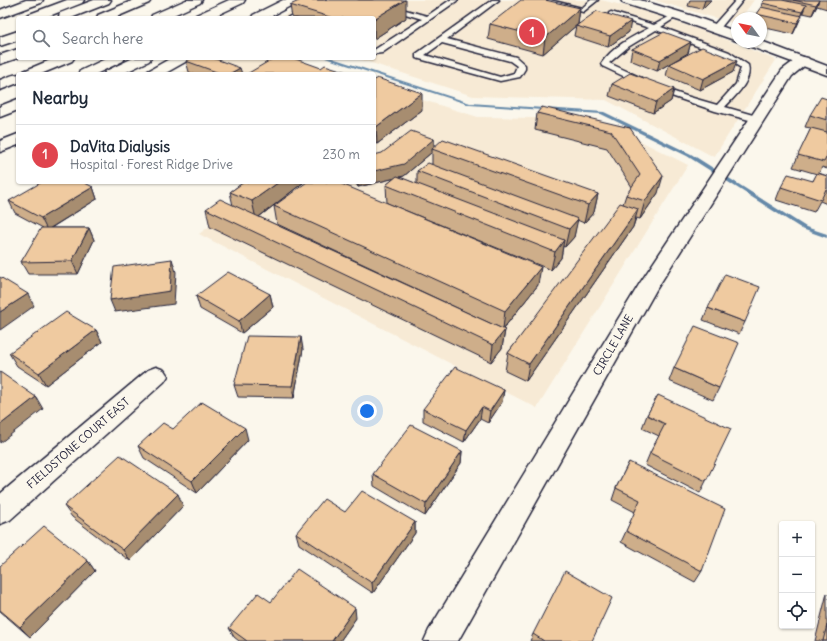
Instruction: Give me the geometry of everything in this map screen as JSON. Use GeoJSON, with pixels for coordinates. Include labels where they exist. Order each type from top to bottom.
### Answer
{"type":"FeatureCollection","features":[{"type":"Feature","properties":{"kind":"main road"},"geometry":{"type":"LineString","coordinates":[[0,14],[37,0]]}},
{"type":"Feature","properties":{"kind":"main road"},"geometry":{"type":"LineString","coordinates":[[37,16],[78,0]]}},
{"type":"Feature","properties":{"kind":"main road"},"geometry":{"type":"LineString","coordinates":[[66,16],[105,0]]}},
{"type":"Feature","properties":{"kind":"main road"},"geometry":{"type":"LineString","coordinates":[[108,16],[145,0]]}},
{"type":"Feature","properties":{"kind":"main road"},"geometry":{"type":"LineString","coordinates":[[161,16],[196,0]]}},
{"type":"Feature","properties":{"kind":"main road"},"geometry":{"type":"LineString","coordinates":[[205,16],[239,0]]}},
{"type":"Feature","properties":{"kind":"main road"},"geometry":{"type":"LineString","coordinates":[[262,16],[292,0]]}},
{"type":"Feature","properties":{"kind":"main road"},"geometry":{"type":"LineString","coordinates":[[628,0],[731,35]]}},
{"type":"Feature","properties":{"kind":"main road"},"geometry":{"type":"LineString","coordinates":[[0,29],[16,24]]}},
{"type":"Feature","properties":{"kind":"main road"},"geometry":{"type":"LineString","coordinates":[[0,42],[16,36]]}},
{"type":"Feature","properties":{"kind":"main road"},"geometry":{"type":"LineString","coordinates":[[766,48],[827,71]]}},
{"type":"Feature","properties":{"kind":"main road"},"geometry":{"type":"LineString","coordinates":[[0,60],[16,54]]}},
{"type":"Feature","properties":{"kind":"main road"},"geometry":{"type":"LineString","coordinates":[[34,72],[62,60]]}},
{"type":"Feature","properties":{"kind":"main road"},"geometry":{"type":"LineString","coordinates":[[88,72],[114,60]]}},
{"type":"Feature","properties":{"kind":"main road"},"geometry":{"type":"LineString","coordinates":[[115,72],[140,60]]}},
{"type":"Feature","properties":{"kind":"main road"},"geometry":{"type":"LineString","coordinates":[[157,72],[178,60]]}},
{"type":"Feature","properties":{"kind":"main road","name":"CIRCLE LANE"},"geometry":{"type":"LineString","coordinates":[[440,641],[647,288],[787,73],[803,62]]}},
{"type":"Feature","properties":{"kind":"main road"},"geometry":{"type":"LineString","coordinates":[[0,86],[16,79]]}},
{"type":"Feature","properties":{"kind":"main road"},"geometry":{"type":"LineString","coordinates":[[0,112],[16,105]]}},
{"type":"Feature","properties":{"kind":"main road"},"geometry":{"type":"LineString","coordinates":[[0,125],[16,118]]}},
{"type":"Feature","properties":{"kind":"main road"},"geometry":{"type":"LineString","coordinates":[[0,148],[16,140]]}},
{"type":"Feature","properties":{"kind":"main road","name":"FIELDSTONE COURT EAST"},"geometry":{"type":"LineString","coordinates":[[0,511],[156,376]]}},
{"type":"Feature","properties":{"kind":"lane"},"geometry":{"type":"LineString","coordinates":[[295,16],[323,0]]}},
{"type":"Feature","properties":{"kind":"lane"},"geometry":{"type":"LineString","coordinates":[[362,0],[428,18]]}},
{"type":"Feature","properties":{"kind":"lane"},"geometry":{"type":"LineString","coordinates":[[376,52],[454,0]]}},
{"type":"Feature","properties":{"kind":"lane"},"geometry":{"type":"LineString","coordinates":[[441,40],[513,59],[520,65],[521,69],[517,75],[500,79],[419,56],[441,40],[496,0]]}},
{"type":"Feature","properties":{"kind":"lane"},"geometry":{"type":"LineString","coordinates":[[541,0],[583,10],[595,0]]}},
{"type":"Feature","properties":{"kind":"lane"},"geometry":{"type":"LineString","coordinates":[[715,29],[740,0]]}},
{"type":"Feature","properties":{"kind":"lane"},"geometry":{"type":"LineString","coordinates":[[610,14],[655,27],[726,54],[745,67],[746,74],[738,87],[718,108]]}},
{"type":"Feature","properties":{"kind":"lane"},"geometry":{"type":"LineString","coordinates":[[676,15],[617,50],[605,64],[668,93],[757,119]]}},
{"type":"Feature","properties":{"kind":"shaded area"},"geometry":{"type":"Polygon","coordinates":[[[312,0],[601,0],[638,9],[715,35],[731,42],[731,48],[747,48],[776,60],[714,157],[606,100],[473,96],[362,60],[376,60],[376,16],[283,16],[312,0]]]}},
{"type":"Feature","properties":{"kind":"shaded area"},"geometry":{"type":"Polygon","coordinates":[[[654,0],[754,0],[745,12],[731,12],[731,23],[654,0]]]}},
{"type":"Feature","properties":{"kind":"shaded area"},"geometry":{"type":"Polygon","coordinates":[[[206,60],[289,60],[329,72],[184,72],[206,60]]]}},
{"type":"Feature","properties":{"kind":"shaded area"},"geometry":{"type":"Polygon","coordinates":[[[376,86],[478,117],[597,119],[688,165],[537,408],[199,234],[266,184],[376,184],[376,86]]]}},
{"type":"Feature","properties":{"kind":"building"},"geometry":{"type":"Polygon","coordinates":[[[301,0],[405,0],[376,18],[376,16],[326,16],[290,5],[301,0]]]}},
{"type":"Feature","properties":{"kind":"building"},"geometry":{"type":"Polygon","coordinates":[[[521,0],[545,0],[580,8],[545,38],[490,24],[521,0]]]}},
{"type":"Feature","properties":{"kind":"building"},"geometry":{"type":"Polygon","coordinates":[[[765,0],[782,0],[806,5],[802,12],[762,3],[765,0]]]}},
{"type":"Feature","properties":{"kind":"building"},"geometry":{"type":"Polygon","coordinates":[[[793,0],[819,0],[816,5],[793,0]]]}},
{"type":"Feature","properties":{"kind":"building"},"geometry":{"type":"Polygon","coordinates":[[[761,7],[802,16],[797,23],[767,16],[767,12],[757,12],[761,7]]]}},
{"type":"Feature","properties":{"kind":"building"},"geometry":{"type":"Polygon","coordinates":[[[597,11],[631,21],[610,36],[576,26],[597,11]]]}},
{"type":"Feature","properties":{"kind":"building"},"geometry":{"type":"Polygon","coordinates":[[[664,32],[691,42],[660,60],[632,49],[664,32]]]}},
{"type":"Feature","properties":{"kind":"building"},"geometry":{"type":"Polygon","coordinates":[[[702,47],[737,61],[703,79],[669,64],[702,47]]]}},
{"type":"Feature","properties":{"kind":"building"},"geometry":{"type":"Polygon","coordinates":[[[218,60],[240,68],[233,72],[216,72],[186,61],[218,60]]]}},
{"type":"Feature","properties":{"kind":"building"},"geometry":{"type":"Polygon","coordinates":[[[271,60],[299,60],[321,68],[325,65],[347,72],[250,72],[271,60]]]}},
{"type":"Feature","properties":{"kind":"building"},"geometry":{"type":"Polygon","coordinates":[[[630,73],[674,89],[656,102],[612,84],[630,73]]]}},
{"type":"Feature","properties":{"kind":"building"},"geometry":{"type":"Polygon","coordinates":[[[376,79],[422,93],[376,127],[376,79]]]}},
{"type":"Feature","properties":{"kind":"building"},"geometry":{"type":"Polygon","coordinates":[[[821,97],[827,99],[827,120],[810,115],[821,97]]]}},
{"type":"Feature","properties":{"kind":"building"},"geometry":{"type":"Polygon","coordinates":[[[542,107],[630,128],[663,176],[645,201],[626,195],[640,175],[611,131],[537,113],[542,107]]]}},
{"type":"Feature","properties":{"kind":"building"},"geometry":{"type":"Polygon","coordinates":[[[811,128],[827,132],[827,156],[824,162],[798,155],[811,128]]]}},
{"type":"Feature","properties":{"kind":"building"},"geometry":{"type":"Polygon","coordinates":[[[411,131],[434,139],[404,164],[376,171],[376,154],[382,153],[411,131]]]}},
{"type":"Feature","properties":{"kind":"building"},"geometry":{"type":"Polygon","coordinates":[[[443,139],[598,194],[588,205],[432,149],[443,139]]]}},
{"type":"Feature","properties":{"kind":"building"},"geometry":{"type":"Polygon","coordinates":[[[428,163],[578,219],[569,229],[417,171],[428,163]]]}},
{"type":"Feature","properties":{"kind":"building"},"geometry":{"type":"Polygon","coordinates":[[[817,173],[827,176],[827,189],[821,200],[781,187],[788,174],[813,181],[817,173]]]}},
{"type":"Feature","properties":{"kind":"building"},"geometry":{"type":"Polygon","coordinates":[[[397,176],[564,240],[555,252],[386,185],[397,176]]]}},
{"type":"Feature","properties":{"kind":"building"},"geometry":{"type":"Polygon","coordinates":[[[39,184],[87,184],[93,187],[41,218],[9,201],[39,184]]]}},
{"type":"Feature","properties":{"kind":"building"},"geometry":{"type":"Polygon","coordinates":[[[241,184],[276,184],[252,201],[230,192],[241,184]]]}},
{"type":"Feature","properties":{"kind":"building"},"geometry":{"type":"Polygon","coordinates":[[[304,184],[342,184],[541,267],[505,311],[274,206],[304,184]]]}},
{"type":"Feature","properties":{"kind":"building"},"geometry":{"type":"Polygon","coordinates":[[[220,199],[505,330],[493,345],[206,209],[220,199]]]}},
{"type":"Feature","properties":{"kind":"building"},"geometry":{"type":"Polygon","coordinates":[[[620,203],[638,209],[529,364],[508,353],[620,203]]]}},
{"type":"Feature","properties":{"kind":"building"},"geometry":{"type":"Polygon","coordinates":[[[41,228],[89,228],[72,261],[21,262],[41,228]]]}},
{"type":"Feature","properties":{"kind":"building"},"geometry":{"type":"Polygon","coordinates":[[[172,259],[170,291],[110,300],[114,267],[172,259]]]}},
{"type":"Feature","properties":{"kind":"building"},"geometry":{"type":"Polygon","coordinates":[[[228,272],[270,294],[239,321],[196,296],[228,272]]]}},
{"type":"Feature","properties":{"kind":"building"},"geometry":{"type":"Polygon","coordinates":[[[725,274],[760,287],[745,322],[708,308],[725,274]]]}},
{"type":"Feature","properties":{"kind":"building"},"geometry":{"type":"Polygon","coordinates":[[[0,277],[28,294],[0,312],[0,277]]]}},
{"type":"Feature","properties":{"kind":"building"},"geometry":{"type":"Polygon","coordinates":[[[66,312],[96,330],[39,373],[9,353],[66,312]]]}},
{"type":"Feature","properties":{"kind":"building"},"geometry":{"type":"Polygon","coordinates":[[[695,326],[739,343],[719,388],[674,368],[695,326]]]}},
{"type":"Feature","properties":{"kind":"building"},"geometry":{"type":"Polygon","coordinates":[[[247,336],[301,337],[292,386],[234,385],[247,336]]]}},
{"type":"Feature","properties":{"kind":"building"},"geometry":{"type":"Polygon","coordinates":[[[455,367],[504,390],[490,411],[482,407],[466,430],[423,409],[455,367]]]}},
{"type":"Feature","properties":{"kind":"building"},"geometry":{"type":"Polygon","coordinates":[[[0,372],[36,397],[0,425],[0,372]]]}},
{"type":"Feature","properties":{"kind":"building"},"geometry":{"type":"Polygon","coordinates":[[[658,395],[731,429],[706,481],[650,453],[665,424],[647,415],[658,395]]]}},
{"type":"Feature","properties":{"kind":"building"},"geometry":{"type":"Polygon","coordinates":[[[202,402],[245,428],[192,481],[138,446],[163,423],[173,429],[202,402]]]}},
{"type":"Feature","properties":{"kind":"building"},"geometry":{"type":"Polygon","coordinates":[[[411,425],[462,451],[426,504],[373,474],[411,425]]]}},
{"type":"Feature","properties":{"kind":"building"},"geometry":{"type":"Polygon","coordinates":[[[120,455],[178,494],[123,550],[64,506],[120,455]]]}},
{"type":"Feature","properties":{"kind":"building"},"geometry":{"type":"Polygon","coordinates":[[[629,462],[725,509],[702,571],[626,531],[640,500],[616,488],[629,462]]]}},
{"type":"Feature","properties":{"kind":"building"},"geometry":{"type":"Polygon","coordinates":[[[362,491],[415,522],[372,583],[296,533],[324,499],[345,512],[362,491]]]}},
{"type":"Feature","properties":{"kind":"building"},"geometry":{"type":"Polygon","coordinates":[[[44,526],[88,561],[20,627],[0,610],[0,566],[44,526]]]}},
{"type":"Feature","properties":{"kind":"building"},"geometry":{"type":"Polygon","coordinates":[[[297,569],[355,608],[332,641],[247,641],[229,628],[258,593],[271,602],[297,569]]]}},
{"type":"Feature","properties":{"kind":"building"},"geometry":{"type":"Polygon","coordinates":[[[565,571],[612,598],[592,641],[544,641],[533,634],[565,571]]]}},
{"type":"Feature","properties":{"kind":"building"},"geometry":{"type":"Polygon","coordinates":[[[827,625],[827,641],[823,641],[827,625]]]}},
{"type":"Feature","properties":{"kind":"waterway"},"geometry":{"type":"LineString","coordinates":[[333,60],[371,72]]}},
{"type":"Feature","properties":{"kind":"waterway"},"geometry":{"type":"LineString","coordinates":[[376,74],[470,104],[602,113],[689,155],[804,228],[827,236]]}},
{"type":"Feature","properties":{"kind":"place","name":"DaVita Dialysis"},"geometry":{"type":"Point","coordinates":[532,32]}}]}
